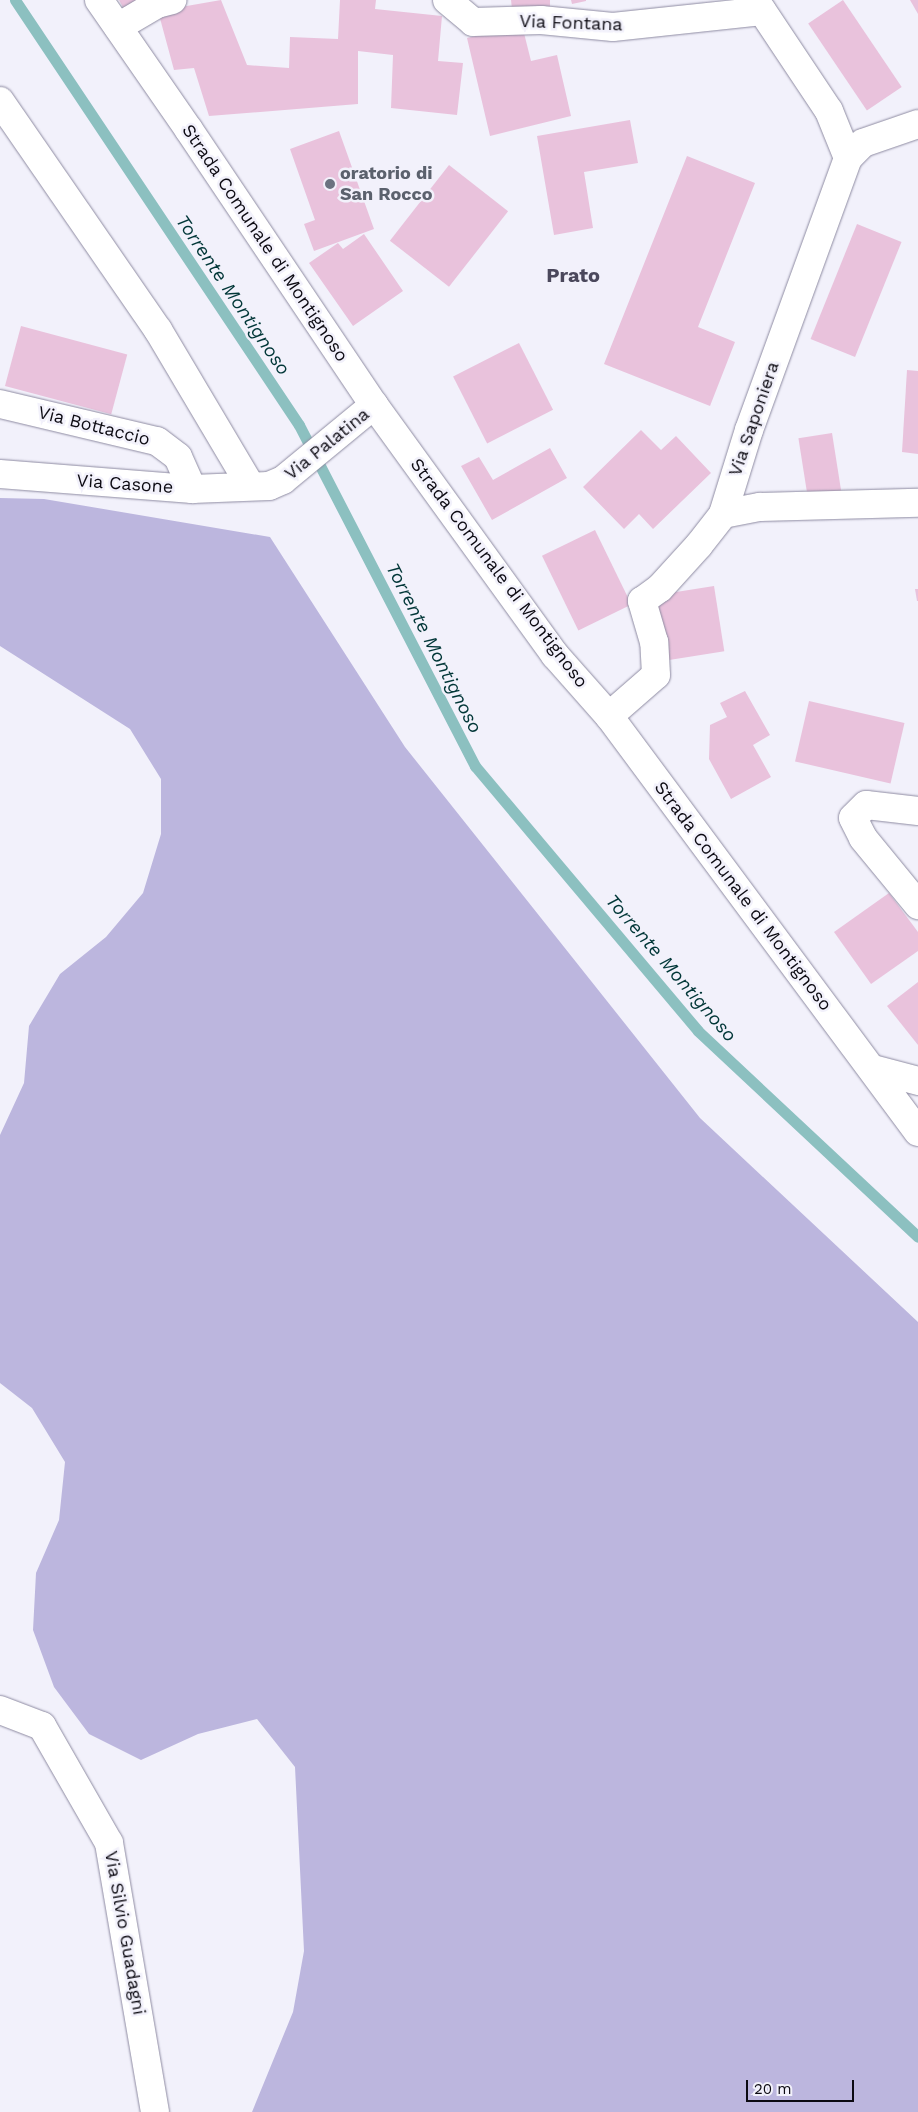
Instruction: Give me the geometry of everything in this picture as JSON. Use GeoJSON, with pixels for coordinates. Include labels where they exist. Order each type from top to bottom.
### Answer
{"type":"FeatureCollection","features":[{"type":"Feature","properties":{"kind":"street","name":"Strada Comunale di Montignoso"},"geometry":{"type":"LineString","coordinates":[[99,0],[374,405],[555,655],[609,716],[918,1132]]}},
{"type":"Feature","properties":{"kind":"street"},"geometry":{"type":"LineString","coordinates":[[118,27],[158,4],[172,0]]}},
{"type":"Feature","properties":{"kind":"street","name":"Via Fontana"},"geometry":{"type":"LineString","coordinates":[[447,0],[473,22],[541,20],[613,27],[759,6]]}},
{"type":"Feature","properties":{"kind":"street"},"geometry":{"type":"LineString","coordinates":[[759,6],[829,111],[848,158]]}},
{"type":"Feature","properties":{"kind":"street"},"geometry":{"type":"LineString","coordinates":[[0,101],[158,330],[250,485]]}},
{"type":"Feature","properties":{"kind":"street","name":"Via Saponiera"},"geometry":{"type":"LineString","coordinates":[[609,716],[656,675],[654,642],[642,601],[660,588],[699,545],[723,514],[748,430],[848,158],[863,143],[918,124]]}},
{"type":"Feature","properties":{"kind":"street","name":"Via Bottaccio"},"geometry":{"type":"LineString","coordinates":[[0,404],[157,441],[178,457],[192,489]]}},
{"type":"Feature","properties":{"kind":"street","name":"Via Palatina"},"geometry":{"type":"LineString","coordinates":[[250,485],[269,486],[284,480],[374,405]]}},
{"type":"Feature","properties":{"kind":"street","name":"Via Casone"},"geometry":{"type":"LineString","coordinates":[[0,474],[192,489],[250,485]]}},
{"type":"Feature","properties":{"kind":"street"},"geometry":{"type":"LineString","coordinates":[[723,514],[760,508],[918,503]]}},
{"type":"Feature","properties":{"kind":"street"},"geometry":{"type":"LineString","coordinates":[[918,811],[866,805],[852,818],[863,838],[918,905]]}},
{"type":"Feature","properties":{"kind":"street"},"geometry":{"type":"LineString","coordinates":[[873,1069],[918,1081]]}},
{"type":"Feature","properties":{"kind":"street","name":"Via Silvio Guadagni"},"geometry":{"type":"LineString","coordinates":[[0,1710],[42,1726],[109,1843],[155,2112]]}},
{"type":"Feature","properties":{"kind":"shaded area"},"geometry":{"type":"Polygon","coordinates":[[[0,498],[44,499],[270,537],[405,747],[700,1118],[918,1322],[918,2112],[252,2112],[293,2012],[304,1951],[295,1767],[257,1719],[198,1734],[141,1760],[89,1734],[54,1687],[33,1630],[36,1573],[59,1520],[65,1462],[32,1408],[0,1383],[0,1135],[24,1083],[29,1026],[60,974],[106,937],[143,893],[161,834],[161,779],[130,729],[0,646],[0,498]]]}},
{"type":"Feature","properties":{"kind":"building"},"geometry":{"type":"Polygon","coordinates":[[[119,0],[147,0],[125,11],[119,0]]]}},
{"type":"Feature","properties":{"kind":"building"},"geometry":{"type":"Polygon","coordinates":[[[221,0],[247,65],[289,68],[290,37],[338,39],[340,0],[376,0],[375,9],[442,16],[438,61],[463,63],[457,115],[391,108],[393,55],[358,51],[358,104],[209,116],[194,68],[174,70],[158,11],[221,0]]]}},
{"type":"Feature","properties":{"kind":"building"},"geometry":{"type":"Polygon","coordinates":[[[511,0],[550,0],[550,7],[512,9],[511,0]]]}},
{"type":"Feature","properties":{"kind":"building"},"geometry":{"type":"Polygon","coordinates":[[[571,0],[586,0],[586,1],[572,4],[571,0]]]}},
{"type":"Feature","properties":{"kind":"building"},"geometry":{"type":"Polygon","coordinates":[[[843,0],[902,87],[867,111],[808,23],[843,0]]]}},
{"type":"Feature","properties":{"kind":"building"},"geometry":{"type":"Polygon","coordinates":[[[910,0],[918,0],[918,14],[910,0]]]}},
{"type":"Feature","properties":{"kind":"building"},"geometry":{"type":"Polygon","coordinates":[[[522,25],[531,61],[557,55],[571,116],[490,136],[467,38],[522,25]]]}},
{"type":"Feature","properties":{"kind":"building"},"geometry":{"type":"Polygon","coordinates":[[[630,120],[638,163],[584,172],[593,228],[554,235],[537,136],[630,120]]]}},
{"type":"Feature","properties":{"kind":"building","name":"oratorio di San Rocco"},"geometry":{"type":"Polygon","coordinates":[[[339,131],[374,229],[314,251],[304,224],[315,220],[290,149],[339,131]]]}},
{"type":"Feature","properties":{"kind":"building"},"geometry":{"type":"Polygon","coordinates":[[[687,156],[755,183],[698,327],[735,342],[710,406],[604,364],[687,156]]]}},
{"type":"Feature","properties":{"kind":"building"},"geometry":{"type":"Polygon","coordinates":[[[449,165],[508,211],[449,287],[390,241],[449,165]]]}},
{"type":"Feature","properties":{"kind":"building"},"geometry":{"type":"Polygon","coordinates":[[[857,224],[902,242],[855,357],[811,339],[857,224]]]}},
{"type":"Feature","properties":{"kind":"building"},"geometry":{"type":"Polygon","coordinates":[[[364,234],[403,291],[353,326],[309,263],[338,243],[343,249],[364,234]]]}},
{"type":"Feature","properties":{"kind":"building"},"geometry":{"type":"Polygon","coordinates":[[[21,326],[127,354],[111,414],[5,386],[21,326]]]}},
{"type":"Feature","properties":{"kind":"building"},"geometry":{"type":"Polygon","coordinates":[[[519,343],[553,410],[487,443],[453,377],[519,343]]]}},
{"type":"Feature","properties":{"kind":"building"},"geometry":{"type":"Polygon","coordinates":[[[907,370],[918,371],[918,454],[902,452],[907,370]]]}},
{"type":"Feature","properties":{"kind":"building"},"geometry":{"type":"Polygon","coordinates":[[[641,430],[661,450],[676,436],[711,473],[653,529],[639,514],[624,529],[583,487],[641,430]]]}},
{"type":"Feature","properties":{"kind":"building"},"geometry":{"type":"Polygon","coordinates":[[[832,433],[842,498],[809,504],[798,438],[832,433]]]}},
{"type":"Feature","properties":{"kind":"building"},"geometry":{"type":"Polygon","coordinates":[[[550,448],[567,478],[492,520],[461,466],[479,457],[493,480],[550,448]]]}},
{"type":"Feature","properties":{"kind":"building"},"geometry":{"type":"Polygon","coordinates":[[[595,530],[631,605],[578,630],[542,556],[595,530]]]}},
{"type":"Feature","properties":{"kind":"building"},"geometry":{"type":"Polygon","coordinates":[[[714,586],[724,651],[666,660],[656,595],[714,586]]]}},
{"type":"Feature","properties":{"kind":"building"},"geometry":{"type":"Polygon","coordinates":[[[915,589],[918,589],[918,601],[917,601],[915,589]]]}},
{"type":"Feature","properties":{"kind":"building"},"geometry":{"type":"Polygon","coordinates":[[[745,691],[770,735],[753,745],[771,777],[731,799],[709,759],[710,725],[727,717],[720,703],[745,691]]]}},
{"type":"Feature","properties":{"kind":"building"},"geometry":{"type":"Polygon","coordinates":[[[809,701],[904,723],[891,783],[795,761],[809,701]]]}},
{"type":"Feature","properties":{"kind":"building"},"geometry":{"type":"Polygon","coordinates":[[[889,893],[918,932],[918,951],[871,984],[834,932],[889,893]]]}},
{"type":"Feature","properties":{"kind":"building"},"geometry":{"type":"Polygon","coordinates":[[[918,982],[918,1045],[887,1006],[918,982]]]}},
{"type":"Feature","properties":{"kind":"waterway","name":"Torrente Montignoso"},"geometry":{"type":"LineString","coordinates":[[15,0],[299,425],[475,766],[698,1031],[918,1237]]}},
{"type":"Feature","properties":{"kind":"place","name":"oratorio di San Rocco"},"geometry":{"type":"Point","coordinates":[330,184]}},
{"type":"Feature","properties":{"kind":"district","name":"Prato"},"geometry":{"type":"Point","coordinates":[573,275]}}]}
